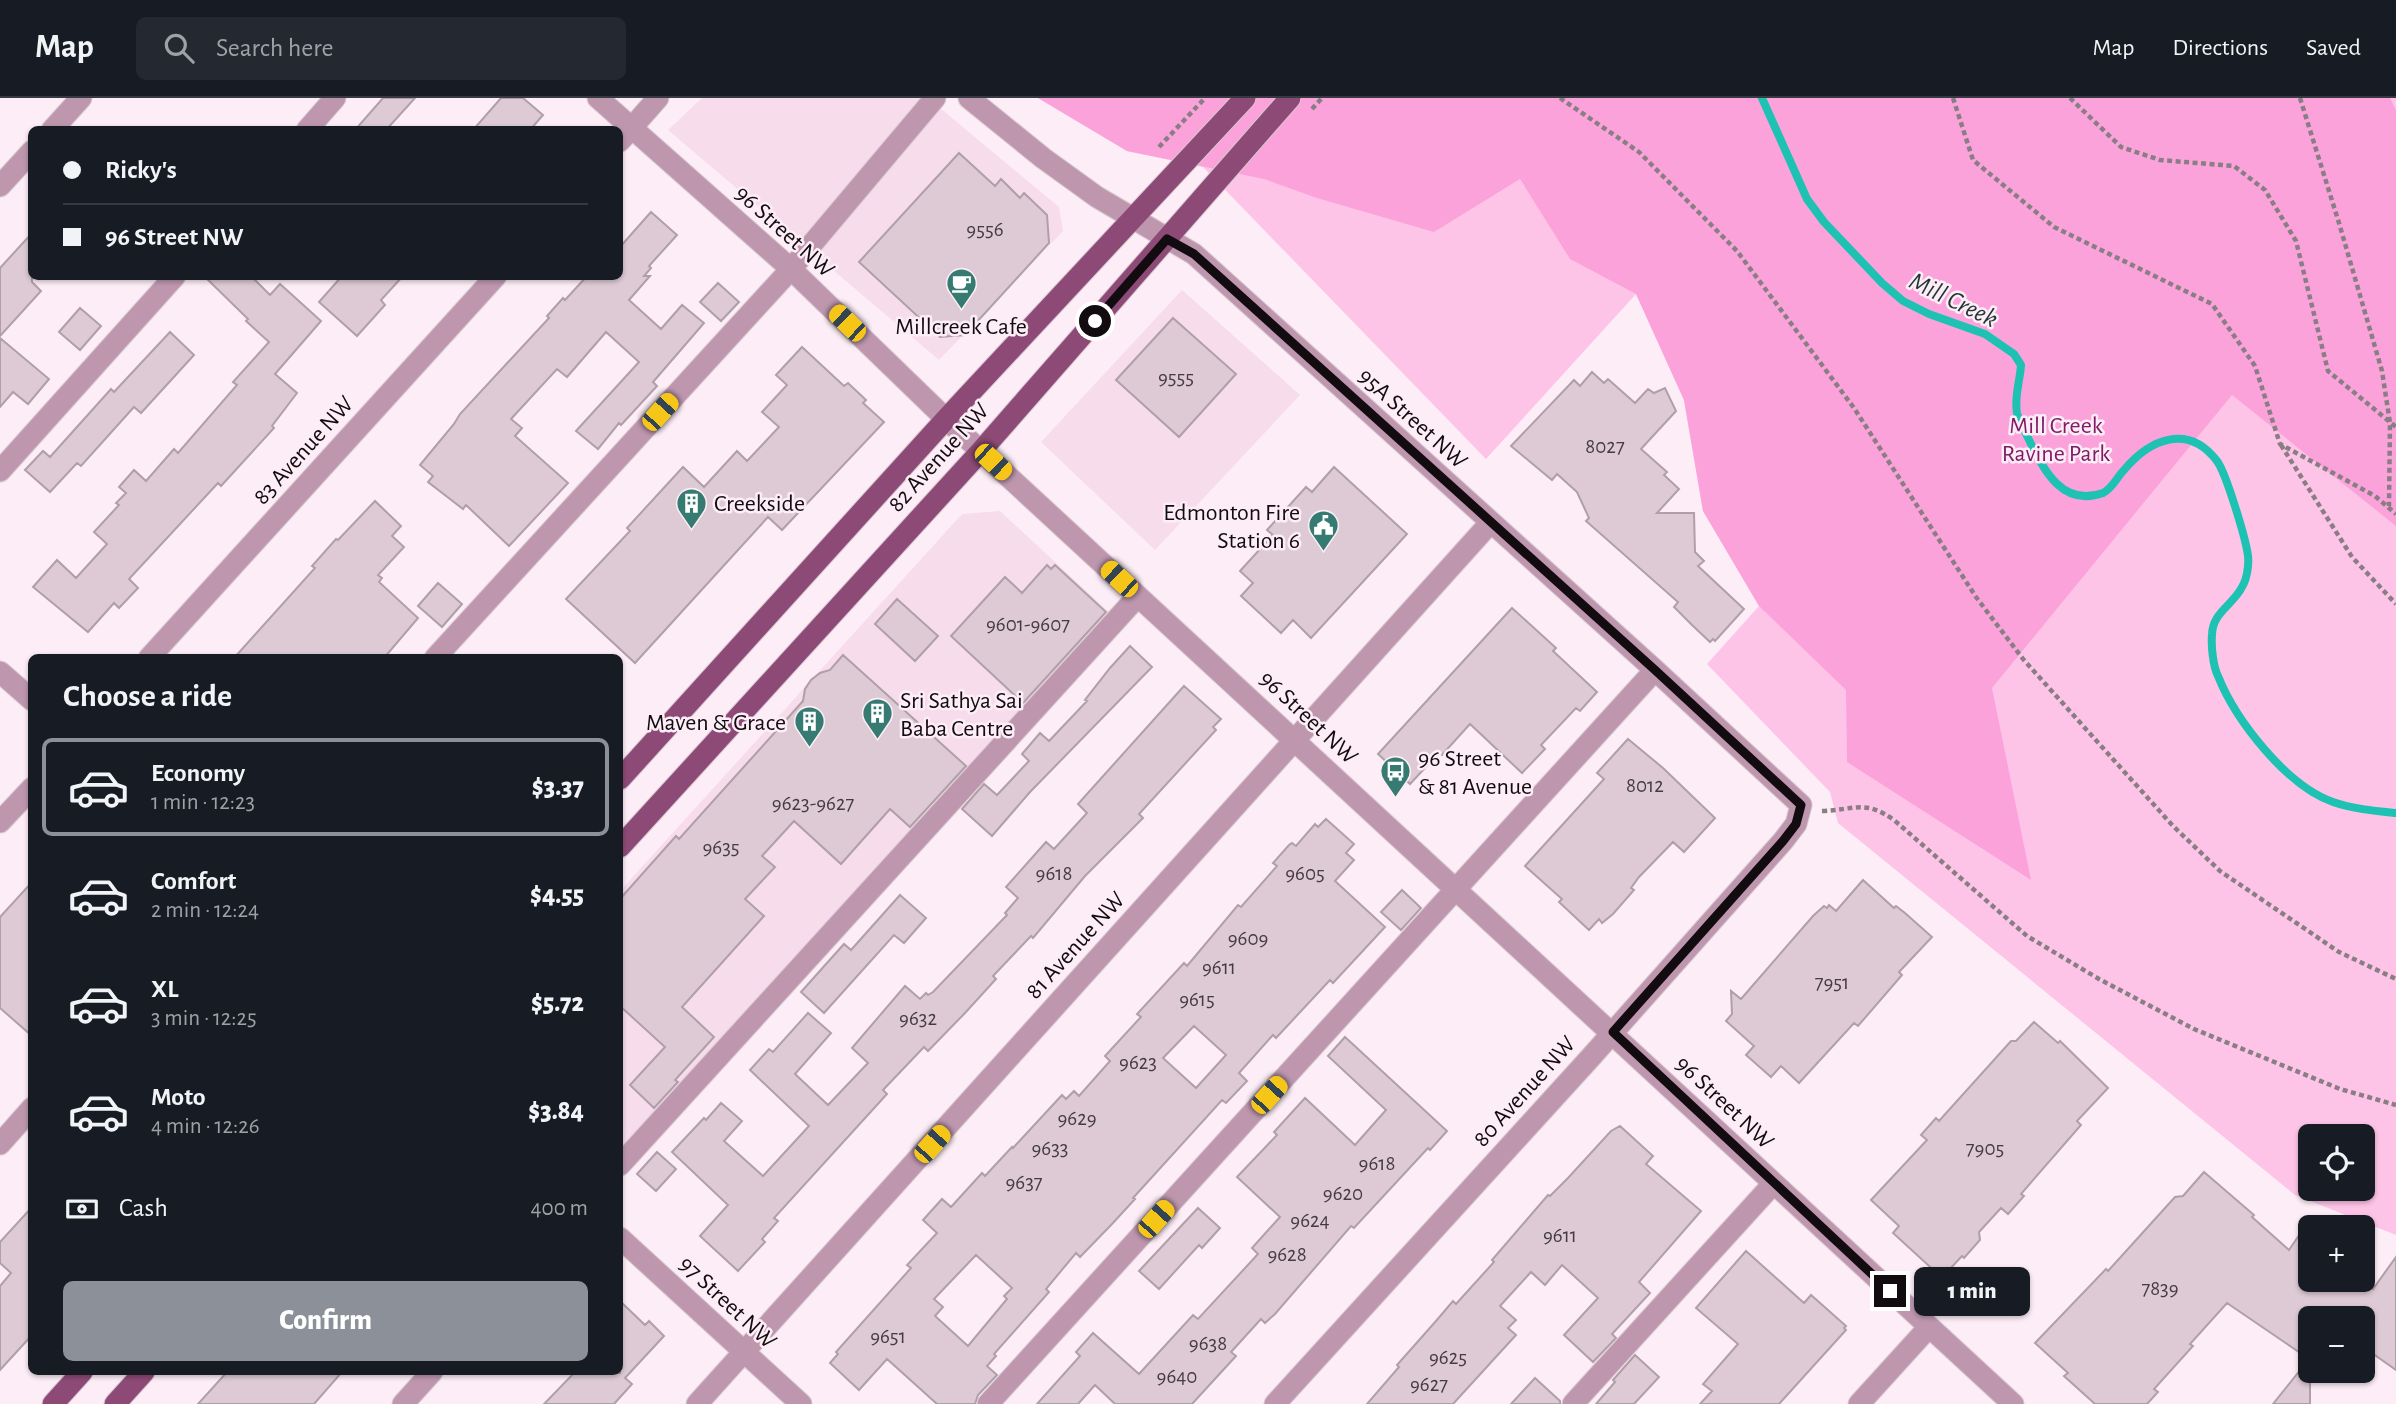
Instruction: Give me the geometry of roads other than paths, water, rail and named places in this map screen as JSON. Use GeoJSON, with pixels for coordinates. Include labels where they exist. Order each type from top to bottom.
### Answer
{"type":"FeatureCollection","features":[{"type":"Feature","properties":{"kind":"main road","name":"82 Avenue NW"},"geometry":{"type":"LineString","coordinates":[[623,844],[981,450],[1290,98]]}},
{"type":"Feature","properties":{"kind":"main road","name":"82 Avenue NW"},"geometry":{"type":"LineString","coordinates":[[623,776],[946,419],[1239,105]]}},
{"type":"Feature","properties":{"kind":"main road"},"geometry":{"type":"LineString","coordinates":[[53,1404],[79,1375]]}},
{"type":"Feature","properties":{"kind":"main road"},"geometry":{"type":"LineString","coordinates":[[116,1404],[141,1375]]}},
{"type":"Feature","properties":{"kind":"street"},"geometry":{"type":"LineString","coordinates":[[56,126],[81,98]]}},
{"type":"Feature","properties":{"kind":"street"},"geometry":{"type":"LineString","coordinates":[[310,126],[335,98]]}},
{"type":"Feature","properties":{"kind":"street","name":"96 Street NW"},"geometry":{"type":"LineString","coordinates":[[598,98],[618,126]]}},
{"type":"Feature","properties":{"kind":"street"},"geometry":{"type":"LineString","coordinates":[[625,135],[658,98]]}},
{"type":"Feature","properties":{"kind":"street"},"geometry":{"type":"LineString","coordinates":[[439,654],[791,269],[935,98]]}},
{"type":"Feature","properties":{"kind":"street","name":"95A Street NW"},"geometry":{"type":"LineString","coordinates":[[969,98],[1097,197],[1194,254],[1801,805]]}},
{"type":"Feature","properties":{"kind":"street","name":"96 Street NW"},"geometry":{"type":"LineString","coordinates":[[625,135],[791,269],[946,419],[2013,1404]]}},
{"type":"Feature","properties":{"kind":"street"},"geometry":{"type":"LineString","coordinates":[[0,186],[28,155]]}},
{"type":"Feature","properties":{"kind":"street"},"geometry":{"type":"LineString","coordinates":[[0,471],[171,280]]}},
{"type":"Feature","properties":{"kind":"street","name":"83 Avenue NW"},"geometry":{"type":"LineString","coordinates":[[153,654],[492,280]]}},
{"type":"Feature","properties":{"kind":"street","name":"81 Avenue NW"},"geometry":{"type":"LineString","coordinates":[[697,1404],[1491,522]]}},
{"type":"Feature","properties":{"kind":"street"},"geometry":{"type":"LineString","coordinates":[[623,1162],[1138,596]]}},
{"type":"Feature","properties":{"kind":"street"},"geometry":{"type":"LineString","coordinates":[[988,1404],[1655,670]]}},
{"type":"Feature","properties":{"kind":"street"},"geometry":{"type":"LineString","coordinates":[[0,672],[28,696]]}},
{"type":"Feature","properties":{"kind":"street"},"geometry":{"type":"LineString","coordinates":[[0,822],[28,792]]}},
{"type":"Feature","properties":{"kind":"street","name":"80 Avenue NW"},"geometry":{"type":"LineString","coordinates":[[1275,1404],[1783,841],[1796,824],[1801,805]]}},
{"type":"Feature","properties":{"kind":"street"},"geometry":{"type":"LineString","coordinates":[[0,1144],[28,1112]]}},
{"type":"Feature","properties":{"kind":"street"},"geometry":{"type":"LineString","coordinates":[[1573,1404],[1773,1184]]}},
{"type":"Feature","properties":{"kind":"street","name":"97 Street NW"},"geometry":{"type":"LineString","coordinates":[[623,1241],[801,1404]]}},
{"type":"Feature","properties":{"kind":"street"},"geometry":{"type":"LineString","coordinates":[[1859,1404],[1929,1327]]}},
{"type":"Feature","properties":{"kind":"street"},"geometry":{"type":"LineString","coordinates":[[402,1404],[429,1375]]}},
{"type":"Feature","properties":{"kind":"waterway","name":"Mill Creek"},"geometry":{"type":"LineString","coordinates":[[1762,98],[1807,199],[1824,222],[1882,283],[1903,301],[1929,314],[1985,334],[2014,354],[2021,365],[2016,401],[2018,416],[2042,465],[2057,484],[2077,495],[2103,493],[2145,450],[2169,440],[2194,442],[2206,449],[2217,461],[2235,507],[2248,560],[2244,584],[2213,626],[2212,644],[2216,672],[2226,694],[2265,750],[2298,782],[2333,802],[2396,813]]}},
{"type":"Feature","properties":{"kind":"place","name":"Millcreek Cafe"},"geometry":{"type":"Point","coordinates":[961,311]}},
{"type":"Feature","properties":{"kind":"place","name":"Creekside"},"geometry":{"type":"Point","coordinates":[691,530]}},
{"type":"Feature","properties":{"kind":"place","name":"Edmonton Fire Station 6"},"geometry":{"type":"Point","coordinates":[1323,553]}},
{"type":"Feature","properties":{"kind":"place","name":"Sri Sathya Sai Baba Centre"},"geometry":{"type":"Point","coordinates":[877,741]}},
{"type":"Feature","properties":{"kind":"place","name":"Maven & Grace"},"geometry":{"type":"Point","coordinates":[809,749]}},
{"type":"Feature","properties":{"kind":"place","name":"96 Street & 81 Avenue"},"geometry":{"type":"Point","coordinates":[1395,799]}},
{"type":"Feature","properties":{"kind":"park label","name":"Mill Creek Ravine Park"},"geometry":{"type":"Point","coordinates":[2056,439]}}]}
